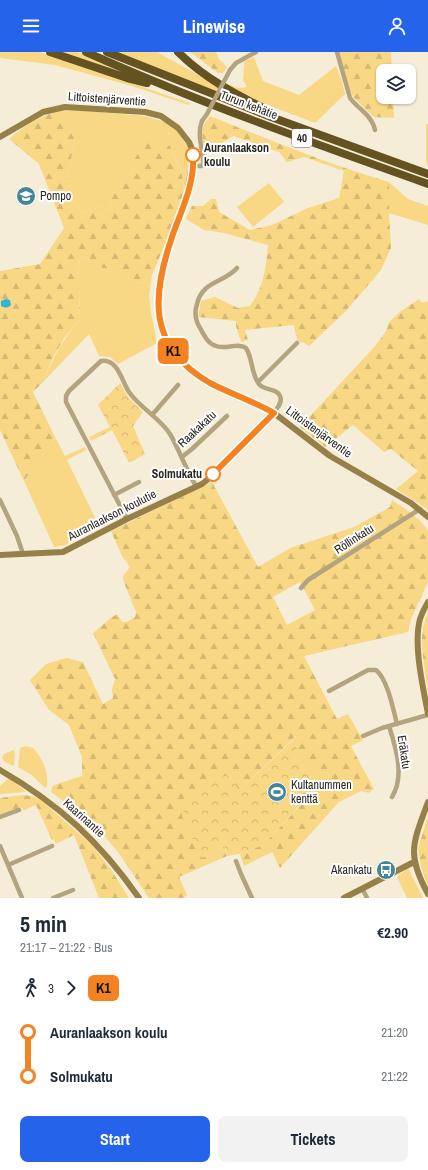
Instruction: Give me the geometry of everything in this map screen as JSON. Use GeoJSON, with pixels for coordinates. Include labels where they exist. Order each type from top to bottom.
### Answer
{"type":"FeatureCollection","features":[{"type":"Feature","properties":{"kind":"highway"},"geometry":{"type":"LineString","coordinates":[[50,52],[127,78],[177,91]]}},
{"type":"Feature","properties":{"kind":"highway","name":"Turun kehätie"},"geometry":{"type":"LineString","coordinates":[[86,52],[177,91],[428,184]]}},
{"type":"Feature","properties":{"kind":"highway","name":"Turun kehätie"},"geometry":{"type":"LineString","coordinates":[[107,52],[184,84],[372,155],[428,174]]}},
{"type":"Feature","properties":{"kind":"highway"},"geometry":{"type":"LineString","coordinates":[[178,52],[193,66],[216,83],[235,94],[309,130]]}},
{"type":"Feature","properties":{"kind":"street"},"geometry":{"type":"LineString","coordinates":[[192,166],[202,166],[203,164],[200,127],[230,70],[236,63],[256,52]]}},
{"type":"Feature","properties":{"kind":"street"},"geometry":{"type":"LineString","coordinates":[[337,52],[350,98],[374,122],[376,130]]}},
{"type":"Feature","properties":{"kind":"street","name":"Littoistenjärventie"},"geometry":{"type":"LineString","coordinates":[[0,137],[37,115],[56,108],[73,106],[154,114],[166,119],[178,128],[185,136],[192,149],[192,166],[186,199],[166,256],[159,287],[159,313],[164,338],[172,350],[204,379],[274,413],[330,456],[411,503],[428,517]]}},
{"type":"Feature","properties":{"kind":"street"},"geometry":{"type":"LineString","coordinates":[[237,268],[201,293],[195,310],[195,318],[204,336],[214,345],[223,347],[240,345],[246,348],[260,386],[277,392],[280,396],[280,404],[274,413]]}},
{"type":"Feature","properties":{"kind":"street"},"geometry":{"type":"LineString","coordinates":[[258,382],[297,343]]}},
{"type":"Feature","properties":{"kind":"street"},"geometry":{"type":"LineString","coordinates":[[126,519],[67,404],[67,394],[101,361],[108,361],[115,367],[132,396],[169,432],[196,486]]}},
{"type":"Feature","properties":{"kind":"street"},"geometry":{"type":"LineString","coordinates":[[152,415],[178,385]]}},
{"type":"Feature","properties":{"kind":"street","name":"Auranlaakson koulutie"},"geometry":{"type":"LineString","coordinates":[[0,555],[63,552],[126,519],[196,486],[209,478],[274,413]]}},
{"type":"Feature","properties":{"kind":"street","name":"Raakakatu"},"geometry":{"type":"LineString","coordinates":[[182,457],[226,416]]}},
{"type":"Feature","properties":{"kind":"street"},"geometry":{"type":"LineString","coordinates":[[114,495],[139,482]]}},
{"type":"Feature","properties":{"kind":"street"},"geometry":{"type":"LineString","coordinates":[[0,500],[19,541],[23,554]]}},
{"type":"Feature","properties":{"kind":"street","name":"Röllinkatu"},"geometry":{"type":"LineString","coordinates":[[301,588],[308,580],[420,509]]}},
{"type":"Feature","properties":{"kind":"street"},"geometry":{"type":"LineString","coordinates":[[428,602],[420,619],[418,634],[419,660],[428,714]]}},
{"type":"Feature","properties":{"kind":"street"},"geometry":{"type":"LineString","coordinates":[[329,692],[368,670],[376,670],[381,675],[388,691],[397,724]]}},
{"type":"Feature","properties":{"kind":"street","name":"Eräkatu"},"geometry":{"type":"LineString","coordinates":[[392,797],[397,784],[398,762],[395,745],[389,726],[428,714]]}},
{"type":"Feature","properties":{"kind":"street"},"geometry":{"type":"LineString","coordinates":[[363,736],[389,726]]}},
{"type":"Feature","properties":{"kind":"street","name":"Kaarinantie"},"geometry":{"type":"LineString","coordinates":[[0,770],[49,801],[79,827],[112,862],[139,898]]}},
{"type":"Feature","properties":{"kind":"street"},"geometry":{"type":"LineString","coordinates":[[428,802],[415,838],[414,850],[414,862],[428,894]]}},
{"type":"Feature","properties":{"kind":"street"},"geometry":{"type":"LineString","coordinates":[[0,817],[19,810]]}},
{"type":"Feature","properties":{"kind":"street"},"geometry":{"type":"LineString","coordinates":[[0,846],[22,898]]}},
{"type":"Feature","properties":{"kind":"street"},"geometry":{"type":"LineString","coordinates":[[8,865],[52,846]]}},
{"type":"Feature","properties":{"kind":"street"},"geometry":{"type":"LineString","coordinates":[[236,860],[252,898]]}},
{"type":"Feature","properties":{"kind":"street"},"geometry":{"type":"LineString","coordinates":[[344,898],[414,862]]}},
{"type":"Feature","properties":{"kind":"street"},"geometry":{"type":"LineString","coordinates":[[362,888],[367,898]]}},
{"type":"Feature","properties":{"kind":"street"},"geometry":{"type":"LineString","coordinates":[[53,898],[73,890]]}},
{"type":"Feature","properties":{"kind":"green space"},"geometry":{"type":"Polygon","coordinates":[[[0,52],[40,52],[190,103],[189,105],[132,86],[55,65],[0,58],[0,52]]]}},
{"type":"Feature","properties":{"kind":"green space"},"geometry":{"type":"Polygon","coordinates":[[[57,52],[78,52],[129,76],[57,52]]]}},
{"type":"Feature","properties":{"kind":"green space"},"geometry":{"type":"Polygon","coordinates":[[[116,52],[157,52],[254,106],[116,52]]]}},
{"type":"Feature","properties":{"kind":"green space"},"geometry":{"type":"Polygon","coordinates":[[[190,52],[216,52],[219,59],[227,67],[223,73],[218,73],[190,52]]]}},
{"type":"Feature","properties":{"kind":"green space"},"geometry":{"type":"Polygon","coordinates":[[[339,52],[391,52],[392,64],[376,64],[376,104],[393,104],[394,118],[374,117],[353,97],[348,86],[339,52]]]}},
{"type":"Feature","properties":{"kind":"green space"},"geometry":{"type":"Polygon","coordinates":[[[254,57],[263,81],[299,95],[336,66],[345,94],[315,123],[255,100],[225,86],[227,84],[239,88],[247,87],[243,80],[244,64],[245,61],[254,57]]]}},
{"type":"Feature","properties":{"kind":"green space"},"geometry":{"type":"Polygon","coordinates":[[[73,110],[144,116],[165,122],[175,128],[187,145],[191,155],[187,174],[188,179],[184,192],[182,172],[170,146],[125,176],[112,198],[108,211],[98,207],[83,214],[71,198],[68,174],[75,140],[58,111],[73,110]]]}},
{"type":"Feature","properties":{"kind":"green space"},"geometry":{"type":"Polygon","coordinates":[[[58,111],[75,140],[68,174],[71,198],[83,214],[98,207],[108,211],[112,198],[144,143],[152,141],[170,146],[182,173],[184,192],[170,232],[152,275],[142,284],[110,269],[97,267],[84,256],[78,257],[80,319],[65,337],[52,359],[44,381],[33,392],[55,437],[24,481],[0,430],[0,271],[40,264],[64,228],[39,164],[9,139],[32,122],[58,111]]]}},
{"type":"Feature","properties":{"kind":"green space"},"geometry":{"type":"Polygon","coordinates":[[[210,116],[321,160],[389,182],[391,248],[381,270],[345,312],[309,346],[303,342],[301,343],[297,339],[294,325],[245,330],[248,340],[241,342],[236,321],[198,317],[201,301],[215,297],[238,308],[250,306],[255,299],[264,277],[268,245],[224,233],[204,230],[186,219],[192,206],[203,206],[211,199],[216,199],[219,212],[250,230],[272,225],[308,208],[339,198],[344,171],[304,157],[287,162],[279,152],[233,136],[222,143],[203,144],[203,129],[210,116]]]}},
{"type":"Feature","properties":{"kind":"green space"},"geometry":{"type":"Polygon","coordinates":[[[426,124],[428,124],[428,168],[426,161],[426,124]]]}},
{"type":"Feature","properties":{"kind":"green space"},"geometry":{"type":"Polygon","coordinates":[[[389,182],[408,199],[428,206],[428,225],[389,213],[389,182]]]}},
{"type":"Feature","properties":{"kind":"green space"},"geometry":{"type":"Polygon","coordinates":[[[269,183],[284,202],[253,227],[237,207],[269,183]]]}},
{"type":"Feature","properties":{"kind":"green space"},"geometry":{"type":"Polygon","coordinates":[[[84,256],[97,267],[110,269],[142,284],[152,275],[149,296],[157,343],[118,364],[110,357],[99,356],[89,334],[44,381],[59,348],[80,319],[78,257],[84,256]]]}},
{"type":"Feature","properties":{"kind":"green space"},"geometry":{"type":"Polygon","coordinates":[[[419,299],[422,303],[428,301],[428,511],[396,489],[418,471],[391,449],[384,452],[353,425],[325,447],[300,427],[376,345],[386,331],[389,322],[401,311],[419,299]]]}},
{"type":"Feature","properties":{"kind":"green space"},"geometry":{"type":"Polygon","coordinates":[[[120,383],[128,397],[143,412],[133,426],[145,454],[129,463],[112,430],[91,441],[89,437],[110,427],[98,405],[120,383]]]}},
{"type":"Feature","properties":{"kind":"green space"},"geometry":{"type":"Polygon","coordinates":[[[55,437],[65,456],[85,447],[86,450],[67,460],[99,526],[65,545],[54,547],[24,481],[55,437]]]}},
{"type":"Feature","properties":{"kind":"green space"},"geometry":{"type":"Polygon","coordinates":[[[212,482],[258,567],[290,548],[354,527],[390,507],[392,500],[417,517],[428,531],[428,582],[411,619],[408,632],[304,656],[337,719],[348,714],[363,740],[351,746],[374,789],[369,793],[361,791],[339,802],[280,868],[272,852],[244,866],[240,854],[263,845],[323,782],[291,754],[296,736],[239,791],[229,774],[202,857],[225,847],[227,856],[179,877],[187,895],[183,898],[149,898],[118,852],[94,824],[51,792],[54,785],[82,776],[82,757],[69,725],[49,710],[30,680],[46,664],[66,658],[83,662],[103,704],[113,698],[112,689],[115,679],[93,633],[117,614],[122,622],[127,622],[135,617],[136,612],[123,580],[123,576],[130,567],[122,556],[111,531],[212,482]],[[300,582],[273,597],[287,625],[315,610],[300,582]]]}},
{"type":"Feature","properties":{"kind":"green space"},"geometry":{"type":"Polygon","coordinates":[[[428,613],[428,691],[422,641],[424,622],[428,613]]]}},
{"type":"Feature","properties":{"kind":"green space"},"geometry":{"type":"Polygon","coordinates":[[[297,736],[303,742],[291,754],[323,781],[263,845],[240,854],[227,856],[225,847],[202,858],[182,816],[187,799],[204,784],[229,774],[239,791],[297,736]]]}},
{"type":"Feature","properties":{"kind":"green space"},"geometry":{"type":"Polygon","coordinates":[[[26,746],[33,748],[42,761],[47,776],[47,786],[45,788],[33,776],[18,767],[20,748],[26,746]]]}},
{"type":"Feature","properties":{"kind":"green space"},"geometry":{"type":"Polygon","coordinates":[[[14,750],[14,766],[5,762],[2,758],[4,754],[14,750]]]}},
{"type":"Feature","properties":{"kind":"green space"},"geometry":{"type":"Polygon","coordinates":[[[9,778],[25,792],[0,794],[0,786],[9,778]]]}},
{"type":"Feature","properties":{"kind":"green space"},"geometry":{"type":"Polygon","coordinates":[[[22,795],[32,796],[41,800],[92,845],[110,868],[129,898],[99,898],[74,835],[56,844],[54,840],[52,840],[36,805],[24,810],[22,808],[0,814],[0,798],[22,795]]]}},
{"type":"Feature","properties":{"kind":"green space"},"geometry":{"type":"Polygon","coordinates":[[[428,815],[428,886],[421,867],[418,849],[428,815]]]}},
{"type":"Feature","properties":{"kind":"green space"},"geometry":{"type":"Polygon","coordinates":[[[408,868],[423,898],[407,898],[397,877],[408,868]]]}},
{"type":"Feature","properties":{"kind":"water"},"geometry":{"type":"Polygon","coordinates":[[[6,299],[10,300],[11,305],[9,307],[1,306],[1,301],[6,299]]]}},
{"type":"Feature","properties":{"kind":"bus line","name":"K1"},"geometry":{"type":"LineString","coordinates":[[193,155],[186,199],[161,274],[158,297],[160,323],[164,338],[172,350],[204,379],[274,413],[213,474]]}},
{"type":"Feature","properties":{"kind":"place","name":"Auranlaakson koulu"},"geometry":{"type":"Point","coordinates":[193,155]}},
{"type":"Feature","properties":{"kind":"place","name":"Pompo"},"geometry":{"type":"Point","coordinates":[26,196]}},
{"type":"Feature","properties":{"kind":"place","name":"Solmukatu"},"geometry":{"type":"Point","coordinates":[213,474]}},
{"type":"Feature","properties":{"kind":"place","name":"Kultanummen kenttä"},"geometry":{"type":"Point","coordinates":[277,792]}},
{"type":"Feature","properties":{"kind":"place","name":"Akankatu"},"geometry":{"type":"Point","coordinates":[386,870]}}]}
